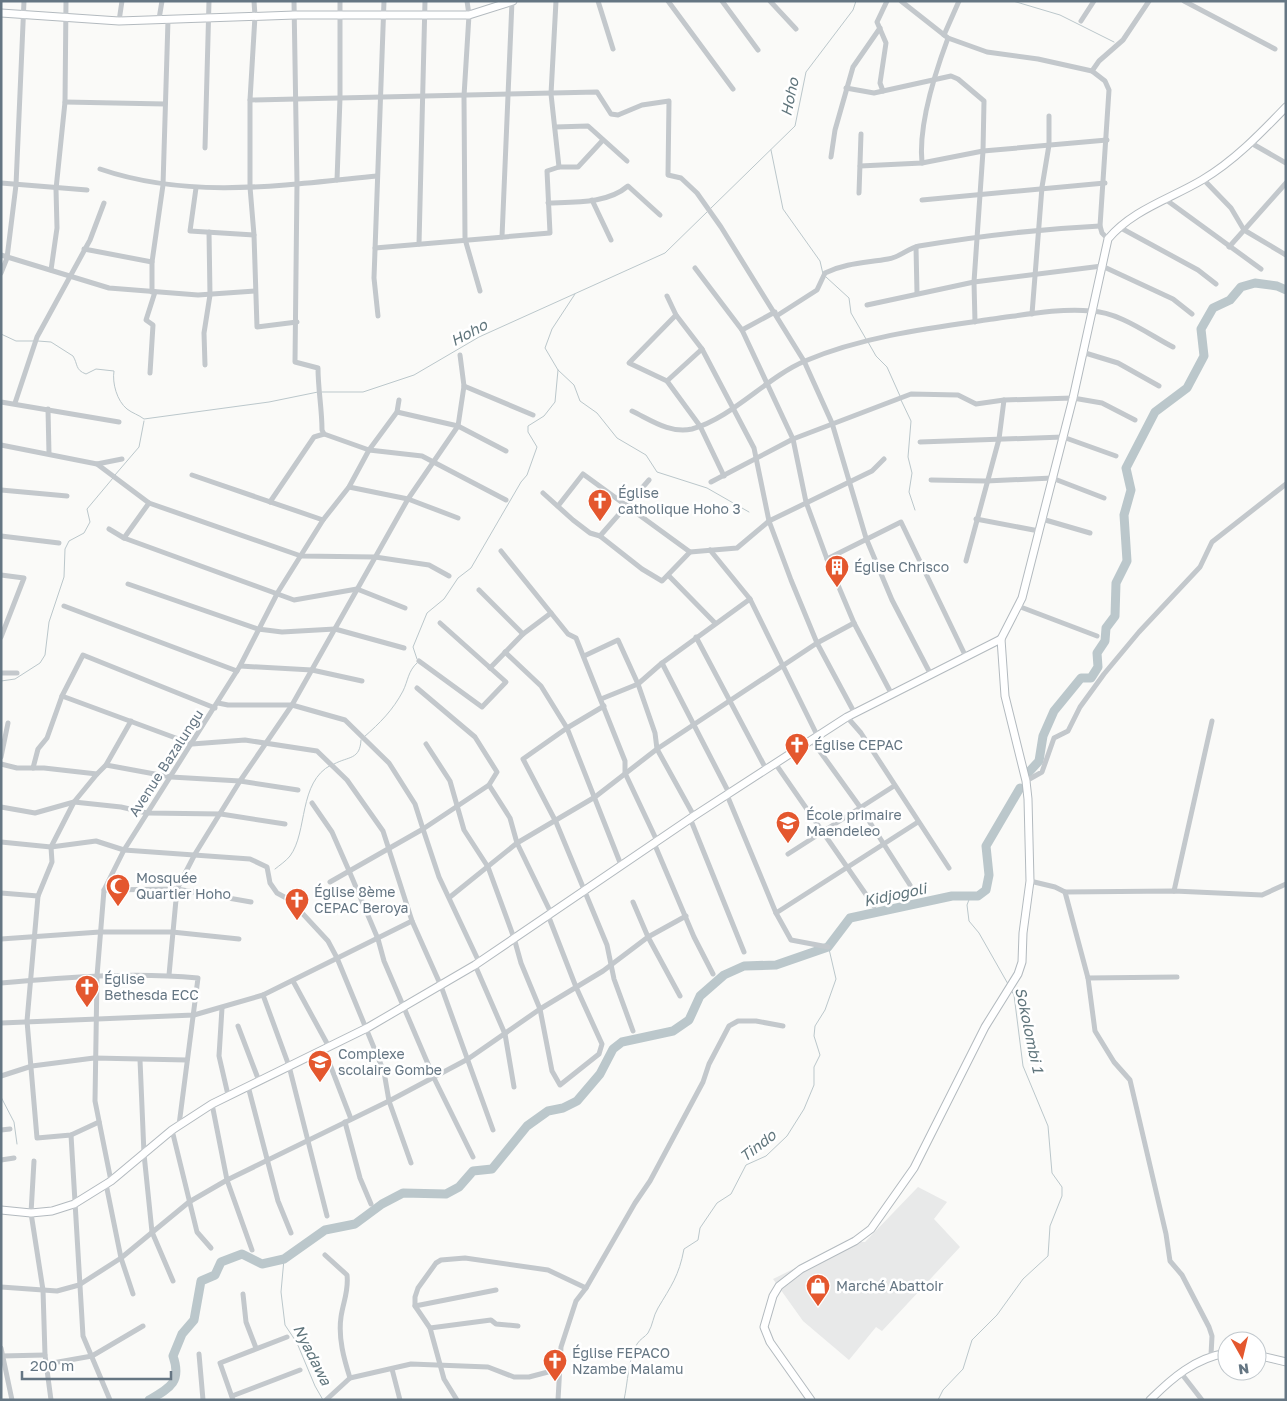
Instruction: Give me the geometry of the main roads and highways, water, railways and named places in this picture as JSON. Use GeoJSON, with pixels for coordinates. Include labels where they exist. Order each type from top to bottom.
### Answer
{"type":"FeatureCollection","features":[{"type":"Feature","properties":{"kind":"waterway","name":"Hoho"},"geometry":{"type":"LineString","coordinates":[[710,209],[795,126],[806,72],[853,10],[856,1]]}},
{"type":"Feature","properties":{"kind":"waterway"},"geometry":{"type":"LineString","coordinates":[[1013,1],[1060,15],[1114,42]]}},
{"type":"Feature","properties":{"kind":"waterway"},"geometry":{"type":"LineString","coordinates":[[771,150],[783,209],[820,261],[823,274]]}},
{"type":"Feature","properties":{"kind":"waterway","name":"Hoho"},"geometry":{"type":"LineString","coordinates":[[322,392],[363,392],[414,375],[479,337],[665,253],[707,212]]}},
{"type":"Feature","properties":{"kind":"waterway"},"geometry":{"type":"LineString","coordinates":[[826,277],[849,298],[851,313],[866,339]]}},
{"type":"Feature","properties":{"kind":"waterway","name":"Kidjogoli"},"geometry":{"type":"LineString","coordinates":[[1028,773],[1039,761],[1043,736],[1054,711],[1081,678],[1091,678],[1098,667],[1097,653],[1105,641],[1106,628],[1115,616],[1116,583],[1127,561],[1124,515],[1131,490],[1126,468],[1155,412],[1187,388],[1204,356],[1201,329],[1213,308],[1230,300],[1241,287],[1255,283],[1277,286],[1286,290]]}},
{"type":"Feature","properties":{"kind":"waterway"},"geometry":{"type":"LineString","coordinates":[[575,294],[552,329],[545,348],[558,370],[574,385],[580,401],[597,413],[617,438],[646,455],[657,472],[707,488],[749,512]]}},
{"type":"Feature","properties":{"kind":"waterway","name":"Hoho"},"geometry":{"type":"LineString","coordinates":[[1,334],[16,341],[34,341]]}},
{"type":"Feature","properties":{"kind":"waterway","name":"Hoho"},"geometry":{"type":"LineString","coordinates":[[38,341],[51,342],[73,356],[78,369],[86,374],[96,369],[114,371],[115,386],[123,406],[144,419],[269,402],[318,392]]}},
{"type":"Feature","properties":{"kind":"waterway"},"geometry":{"type":"LineString","coordinates":[[868,342],[876,356],[887,367],[900,396]]}},
{"type":"Feature","properties":{"kind":"waterway"},"geometry":{"type":"LineString","coordinates":[[417,659],[413,647],[427,613],[444,599],[458,578],[471,568],[521,482],[527,475],[537,447],[528,432],[528,426],[544,416],[555,402],[558,370]]}},
{"type":"Feature","properties":{"kind":"waterway"},"geometry":{"type":"LineString","coordinates":[[901,400],[911,421],[908,457],[912,473],[909,492],[915,510]]}},
{"type":"Feature","properties":{"kind":"waterway"},"geometry":{"type":"LineString","coordinates":[[115,475],[139,447],[144,421]]}},
{"type":"Feature","properties":{"kind":"waterway"},"geometry":{"type":"LineString","coordinates":[[1,681],[15,679],[40,663],[45,655],[49,622],[64,577],[65,549],[69,541],[84,533],[90,522],[87,509],[113,478]]}},
{"type":"Feature","properties":{"kind":"waterway"},"geometry":{"type":"LineString","coordinates":[[364,737],[395,704],[403,691],[408,676],[417,663]]}},
{"type":"Feature","properties":{"kind":"waterway"},"geometry":{"type":"LineString","coordinates":[[334,764],[356,754],[361,740]]}},
{"type":"Feature","properties":{"kind":"waterway"},"geometry":{"type":"LineString","coordinates":[[275,869],[290,856],[296,846],[308,795],[313,783],[331,765]]}},
{"type":"Feature","properties":{"kind":"waterway","name":"Kidjogoli"},"geometry":{"type":"LineString","coordinates":[[149,1400],[168,1388],[175,1378],[176,1372],[173,1356],[182,1334],[194,1320],[201,1281],[215,1275],[221,1262],[242,1254],[262,1264],[284,1259],[325,1230],[355,1224],[382,1204],[403,1193],[446,1194],[459,1187],[473,1171],[492,1169],[527,1126],[548,1111],[563,1108],[577,1101],[600,1074],[613,1049],[622,1042],[673,1031],[689,1020],[700,996],[724,975],[744,966],[776,965],[828,947],[850,918],[952,896],[978,896],[986,890],[989,875],[986,846],[1020,788]]}},
{"type":"Feature","properties":{"kind":"waterway","name":"Sokolombi 1"},"geometry":{"type":"LineString","coordinates":[[970,897],[967,905],[969,921],[979,933],[1008,984]]}},
{"type":"Feature","properties":{"kind":"waterway","name":"Tindo"},"geometry":{"type":"LineString","coordinates":[[624,1400],[634,1350],[638,1342],[650,1330],[656,1311],[677,1274],[684,1249],[698,1240],[700,1228],[717,1203],[731,1194],[746,1165],[766,1156],[787,1136],[804,1109],[814,1085],[814,1067],[820,1055],[814,1036],[815,1026],[825,1010],[836,979],[829,949]]}},
{"type":"Feature","properties":{"kind":"waterway","name":"Sokolombi 1"},"geometry":{"type":"LineString","coordinates":[[938,1400],[943,1390],[963,1369],[972,1340],[997,1315],[1023,1279],[1048,1256],[1050,1226],[1062,1196],[1062,1187],[1052,1173],[1048,1126],[1023,1066],[1014,995],[1011,990]]}},
{"type":"Feature","properties":{"kind":"waterway"},"geometry":{"type":"LineString","coordinates":[[1,1097],[14,1122],[17,1144]]}},
{"type":"Feature","properties":{"kind":"waterway","name":"Nyadawa"},"geometry":{"type":"LineString","coordinates":[[284,1259],[281,1292],[285,1325],[297,1343],[323,1400]]}},
{"type":"Feature","properties":{"kind":"place","name":"Église catholique Hoho 3"},"geometry":{"type":"Point","coordinates":[600,522]}},
{"type":"Feature","properties":{"kind":"place","name":"Église Chrisco"},"geometry":{"type":"Point","coordinates":[837,588]}},
{"type":"Feature","properties":{"kind":"place","name":"Église CEPAC"},"geometry":{"type":"Point","coordinates":[797,766]}},
{"type":"Feature","properties":{"kind":"place","name":"École primaire Maendeleo"},"geometry":{"type":"Point","coordinates":[788,844]}},
{"type":"Feature","properties":{"kind":"place","name":"Mosquée Quartier Hoho"},"geometry":{"type":"Point","coordinates":[118,907]}},
{"type":"Feature","properties":{"kind":"place","name":"Église 8ème CEPAC Beroya"},"geometry":{"type":"Point","coordinates":[297,921]}},
{"type":"Feature","properties":{"kind":"place","name":"Église Bethesda ECC"},"geometry":{"type":"Point","coordinates":[87,1008]}},
{"type":"Feature","properties":{"kind":"place","name":"Complexe scolaire Gombe"},"geometry":{"type":"Point","coordinates":[320,1083]}},
{"type":"Feature","properties":{"kind":"place","name":"Marché Abattoir"},"geometry":{"type":"Point","coordinates":[818,1307]}},
{"type":"Feature","properties":{"kind":"place","name":"Église FEPACO Nzambe Malamu"},"geometry":{"type":"Point","coordinates":[555,1382]}}]}
